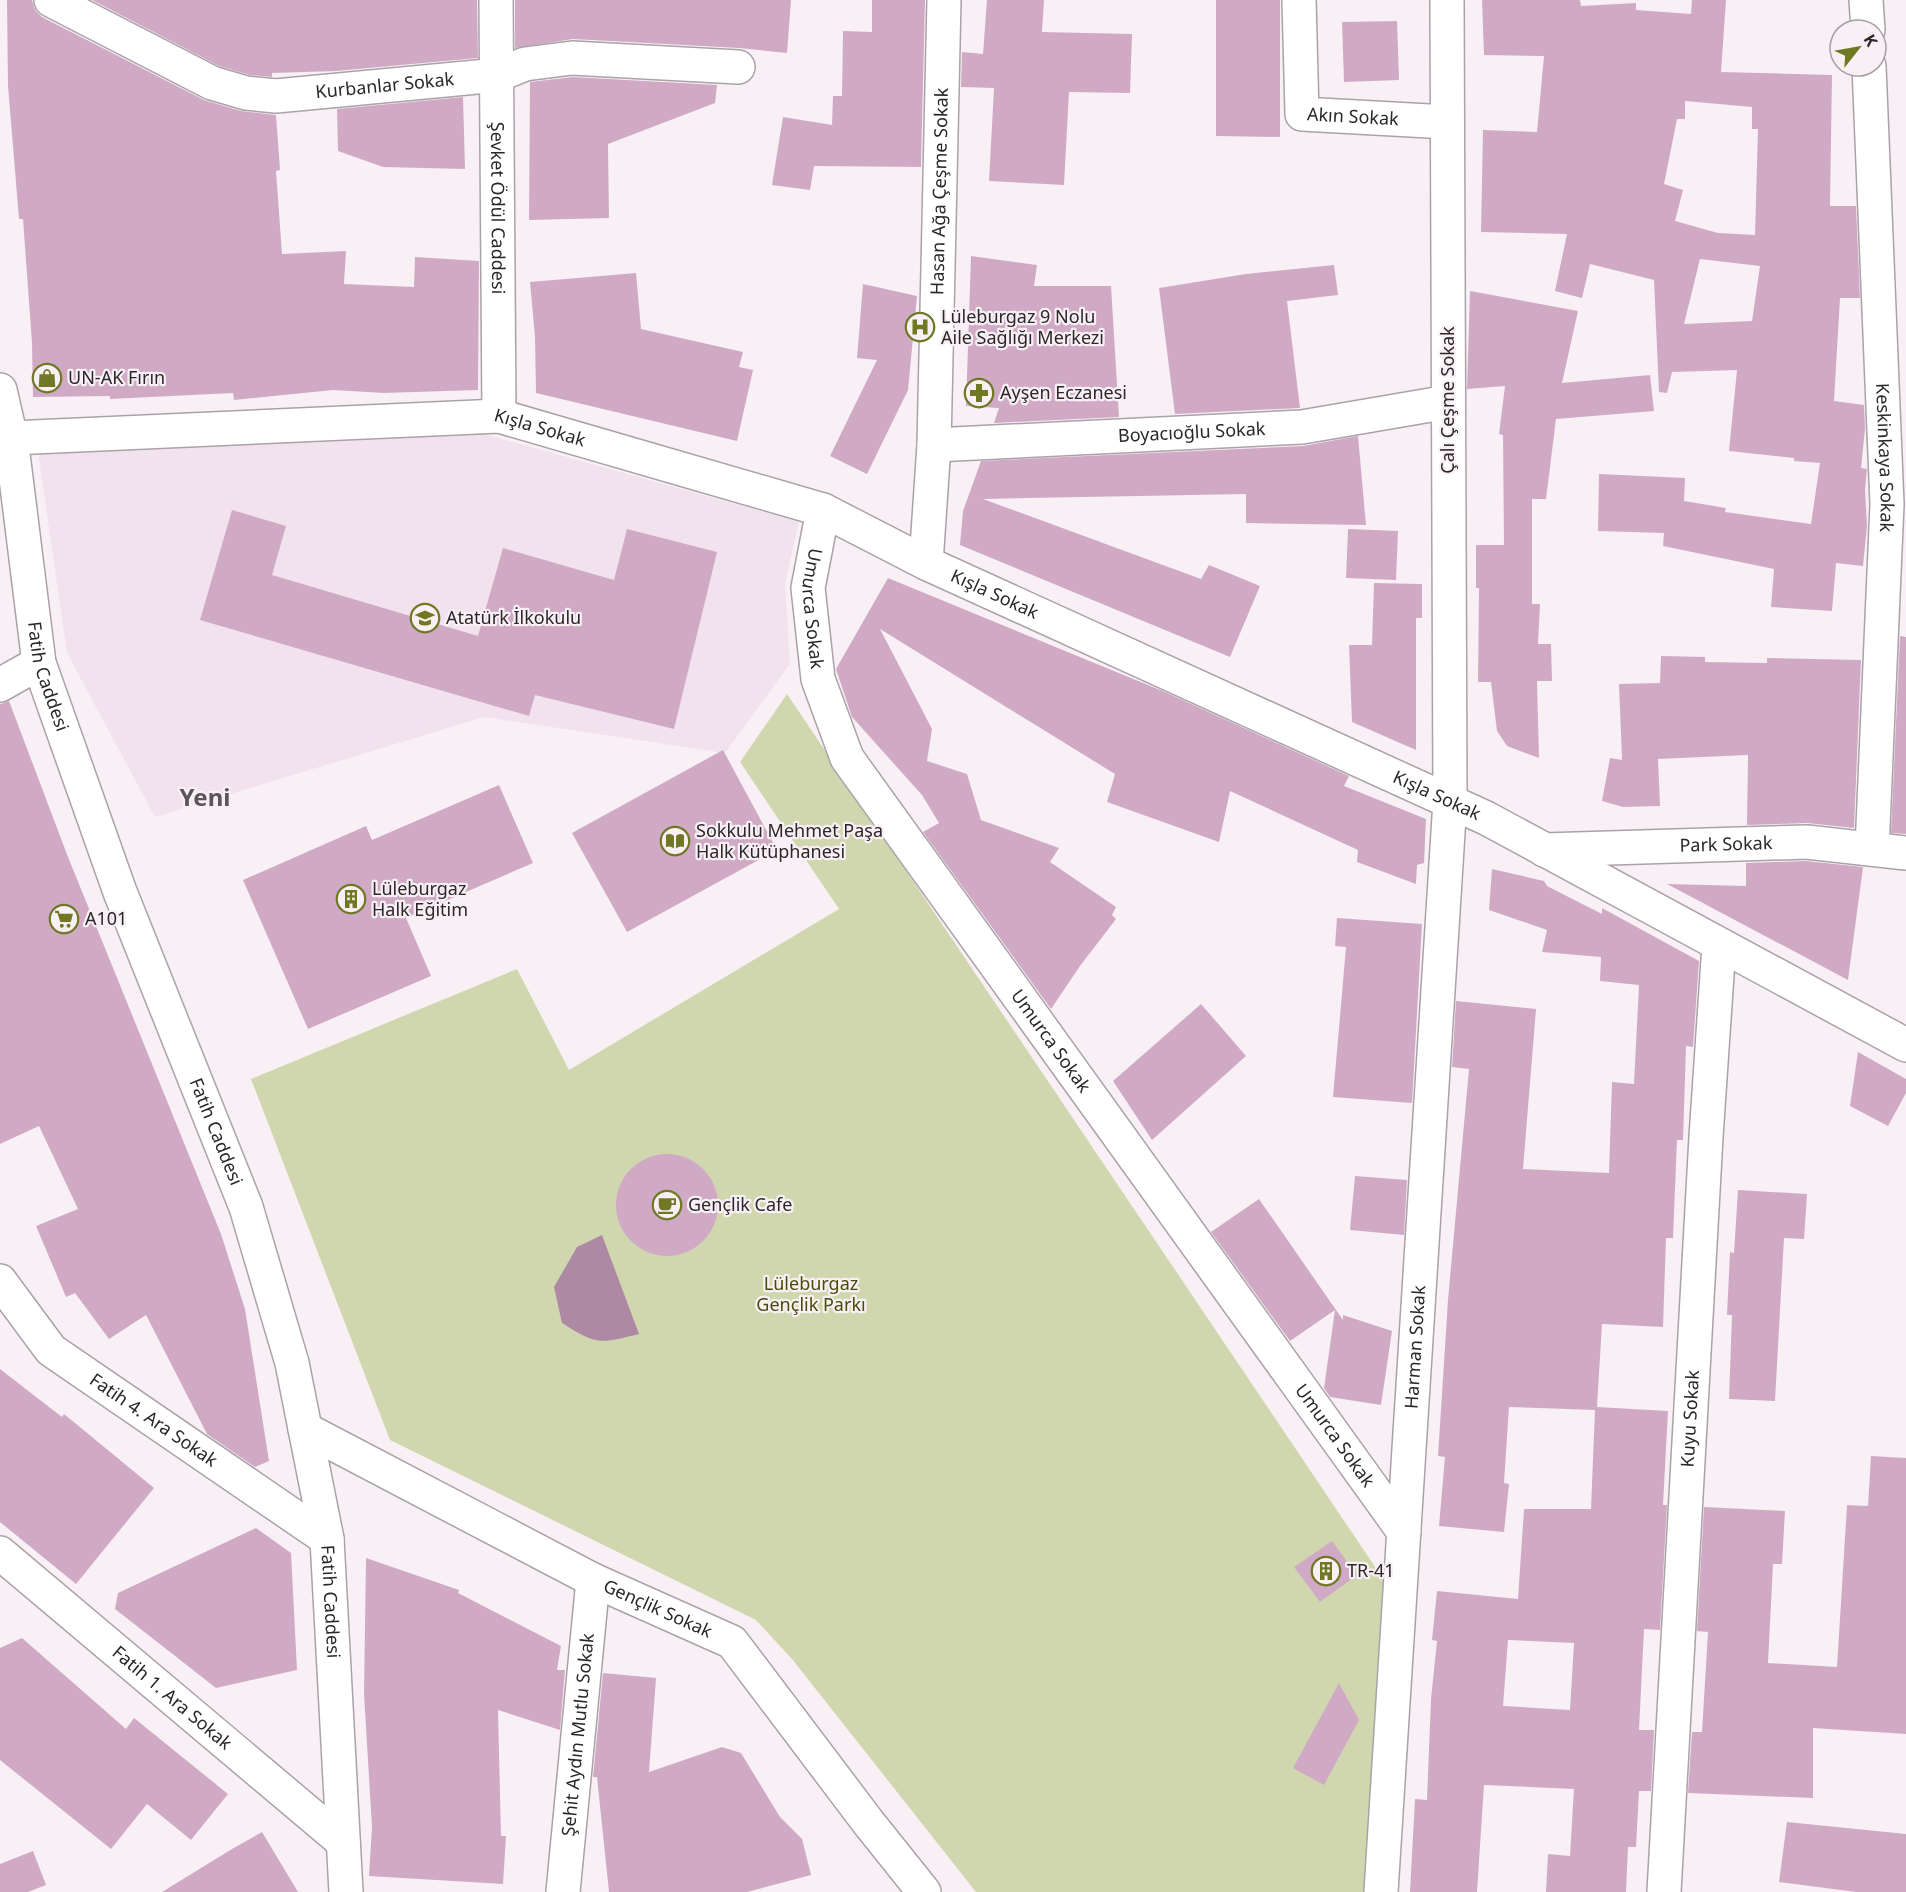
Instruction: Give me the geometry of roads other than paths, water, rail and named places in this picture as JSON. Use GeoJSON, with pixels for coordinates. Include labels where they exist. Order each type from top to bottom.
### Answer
{"type":"FeatureCollection","features":[{"type":"Feature","properties":{"kind":"street","name":"Kurbanlar Sokak"},"geometry":{"type":"LineString","coordinates":[[51,0],[212,82],[246,93],[276,96],[498,75],[525,64],[572,58],[738,67]]}},
{"type":"Feature","properties":{"kind":"street","name":"Şevket Ödül Caddesi"},"geometry":{"type":"LineString","coordinates":[[496,0],[499,416]]}},
{"type":"Feature","properties":{"kind":"street","name":"Hasan Ağa Çeşme Sokak"},"geometry":{"type":"LineString","coordinates":[[926,563],[934,445],[944,0]]}},
{"type":"Feature","properties":{"kind":"street","name":"Akın Sokak"},"geometry":{"type":"LineString","coordinates":[[1299,0],[1302,114],[1448,122]]}},
{"type":"Feature","properties":{"kind":"street","name":"Çalı Çeşme Sokak"},"geometry":{"type":"LineString","coordinates":[[1447,0],[1450,801]]}},
{"type":"Feature","properties":{"kind":"street"},"geometry":{"type":"LineString","coordinates":[[1866,0],[1867,18]]}},
{"type":"Feature","properties":{"kind":"street","name":"Keskinkaya Sokak"},"geometry":{"type":"LineString","coordinates":[[1869,78],[1887,504],[1872,849]]}},
{"type":"Feature","properties":{"kind":"street","name":"Fatih Caddesi"},"geometry":{"type":"LineString","coordinates":[[0,390],[5,440],[39,663],[120,892],[246,1207],[292,1363],[327,1539],[346,1892]]}},
{"type":"Feature","properties":{"kind":"street","name":"Boyacıoğlu Sokak"},"geometry":{"type":"LineString","coordinates":[[934,445],[1302,427],[1448,402]]}},
{"type":"Feature","properties":{"kind":"street","name":"Kışla Sokak"},"geometry":{"type":"LineString","coordinates":[[5,440],[499,416],[823,510],[926,563],[1450,801],[1906,1046]]}},
{"type":"Feature","properties":{"kind":"street","name":"Umurca Sokak"},"geometry":{"type":"LineString","coordinates":[[823,510],[808,588],[818,679],[848,758],[1404,1532]]}},
{"type":"Feature","properties":{"kind":"street"},"geometry":{"type":"LineString","coordinates":[[0,685],[39,663]]}},
{"type":"Feature","properties":{"kind":"street","name":"Harman Sokak"},"geometry":{"type":"LineString","coordinates":[[1381,1892],[1450,801]]}},
{"type":"Feature","properties":{"kind":"street","name":"Park Sokak"},"geometry":{"type":"LineString","coordinates":[[1544,850],[1807,842],[1906,853]]}},
{"type":"Feature","properties":{"kind":"street","name":"Kuyu Sokak"},"geometry":{"type":"LineString","coordinates":[[1664,1892],[1706,1137],[1719,945]]}},
{"type":"Feature","properties":{"kind":"street","name":"Fatih 4. Ara Sokak"},"geometry":{"type":"LineString","coordinates":[[0,1281],[51,1350],[327,1539]]}},
{"type":"Feature","properties":{"kind":"street","name":"Gençlik Sokak"},"geometry":{"type":"LineString","coordinates":[[305,1430],[593,1580],[732,1642],[924,1892]]}},
{"type":"Feature","properties":{"kind":"street","name":"Fatih 1. Ara Sokak"},"geometry":{"type":"LineString","coordinates":[[0,1553],[343,1842]]}},
{"type":"Feature","properties":{"kind":"street","name":"Şehit Aydın Mutlu Sokak"},"geometry":{"type":"LineString","coordinates":[[563,1892],[593,1580]]}},
{"type":"Feature","properties":{"kind":"place","name":"Lüleburgaz 9 Nolu Aile Sağlığı Merkezi"},"geometry":{"type":"Point","coordinates":[920,327]}},
{"type":"Feature","properties":{"kind":"place","name":"UN-AK Fırın"},"geometry":{"type":"Point","coordinates":[47,378]}},
{"type":"Feature","properties":{"kind":"place","name":"Ayşen Eczanesi"},"geometry":{"type":"Point","coordinates":[979,393]}},
{"type":"Feature","properties":{"kind":"place","name":"Atatürk İlkokulu"},"geometry":{"type":"Point","coordinates":[425,618]}},
{"type":"Feature","properties":{"kind":"place","name":"Sokkulu Mehmet Paşa Halk Kütüphanesi"},"geometry":{"type":"Point","coordinates":[675,841]}},
{"type":"Feature","properties":{"kind":"place","name":"Lüleburgaz Halk Eğitim"},"geometry":{"type":"Point","coordinates":[351,899]}},
{"type":"Feature","properties":{"kind":"place","name":"A101"},"geometry":{"type":"Point","coordinates":[64,919]}},
{"type":"Feature","properties":{"kind":"place","name":"Gençlik Cafe"},"geometry":{"type":"Point","coordinates":[667,1205]}},
{"type":"Feature","properties":{"kind":"place","name":"TR-41"},"geometry":{"type":"Point","coordinates":[1326,1571]}},
{"type":"Feature","properties":{"kind":"district","name":"Yeni"},"geometry":{"type":"Point","coordinates":[205,798]}},
{"type":"Feature","properties":{"kind":"park label","name":"Lüleburgaz Gençlik Parkı"},"geometry":{"type":"Point","coordinates":[811,1294]}}]}
